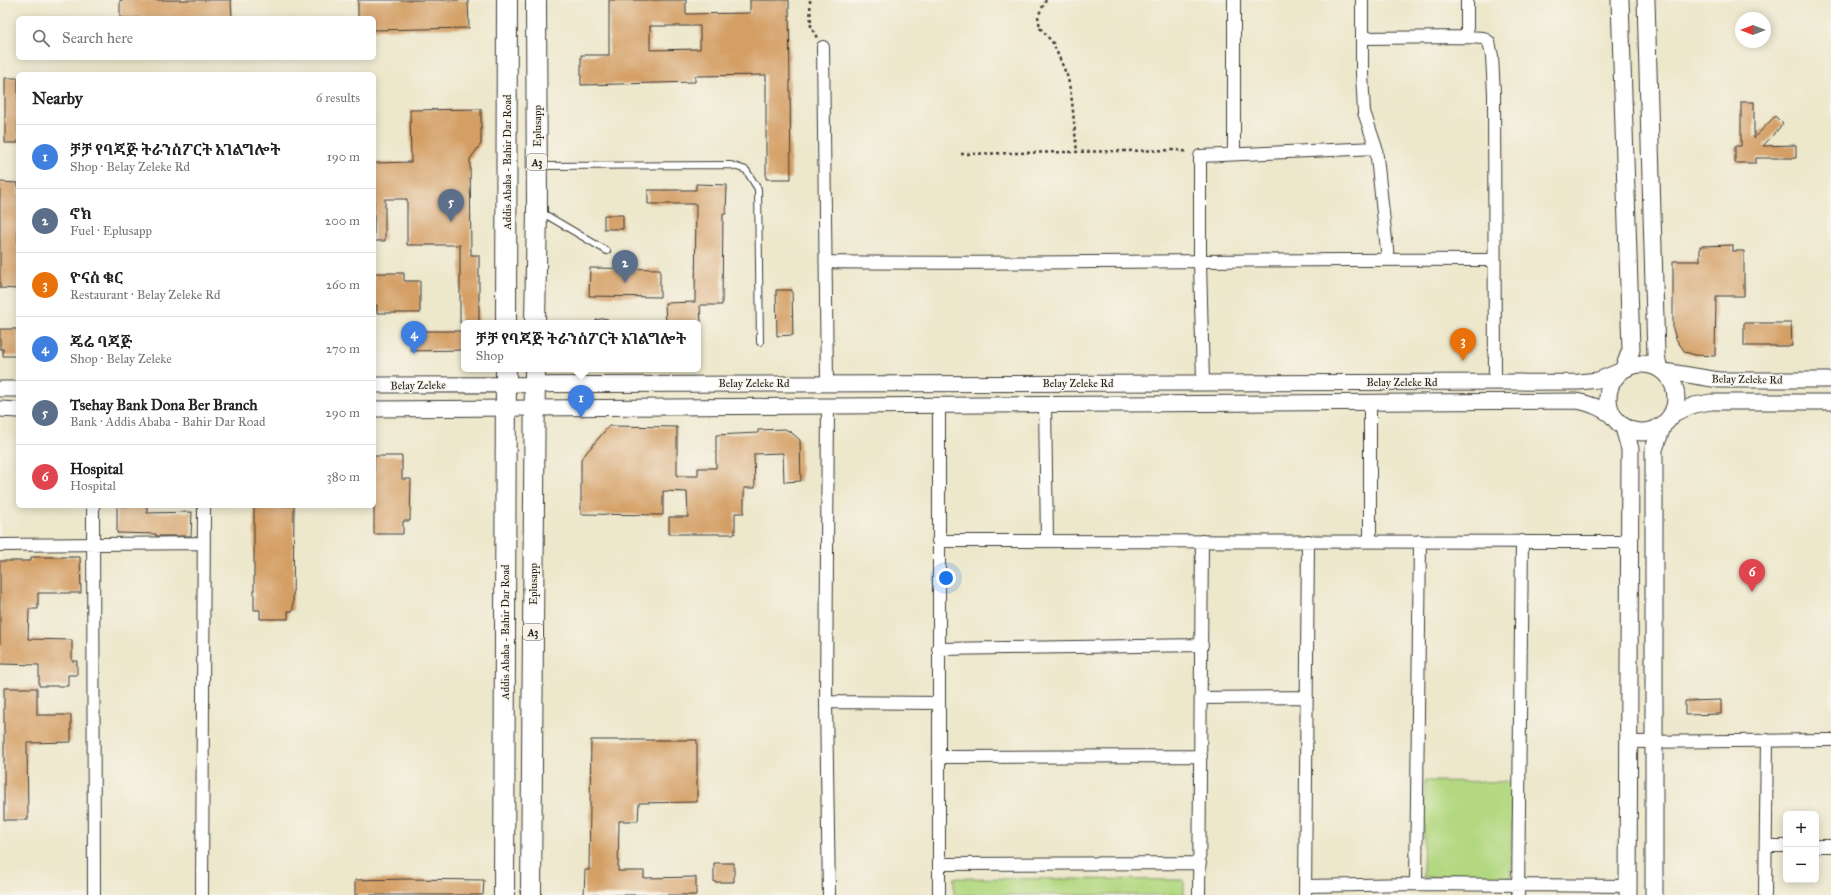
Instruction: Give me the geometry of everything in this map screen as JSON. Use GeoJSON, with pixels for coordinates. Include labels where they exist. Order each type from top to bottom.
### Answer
{"type":"FeatureCollection","features":[{"type":"Feature","properties":{"kind":"highway","name":"Addis Ababa - Bahir Dar Road"},"geometry":{"type":"LineString","coordinates":[[506,320],[507,0]]}},
{"type":"Feature","properties":{"kind":"highway","name":"Eplusapp"},"geometry":{"type":"LineString","coordinates":[[535,320],[537,210],[536,0]]}},
{"type":"Feature","properties":{"kind":"highway","name":"Eplusapp"},"geometry":{"type":"LineString","coordinates":[[531,895],[535,376]]}},
{"type":"Feature","properties":{"kind":"highway","name":"Addis Ababa - Bahir Dar Road"},"geometry":{"type":"LineString","coordinates":[[504,895],[506,377]]}},
{"type":"Feature","properties":{"kind":"main road"},"geometry":{"type":"LineString","coordinates":[[1620,0],[1631,350],[1622,370],[1611,384],[1608,392],[1609,406],[1619,423],[1630,449],[1630,742],[1628,890]]}},
{"type":"Feature","properties":{"kind":"main road"},"geometry":{"type":"LineString","coordinates":[[1646,0],[1656,355],[1661,369]]}},
{"type":"Feature","properties":{"kind":"main road"},"geometry":{"type":"LineString","coordinates":[[1622,370],[1636,363],[1647,362],[1661,369],[1670,378],[1675,387],[1676,397],[1654,449],[1654,895]]}},
{"type":"Feature","properties":{"kind":"main road"},"geometry":{"type":"LineString","coordinates":[[1619,423],[1644,433],[1667,420]]}},
{"type":"Feature","properties":{"kind":"street"},"geometry":{"type":"LineString","coordinates":[[1234,0],[1234,154]]}},
{"type":"Feature","properties":{"kind":"street"},"geometry":{"type":"LineString","coordinates":[[1362,0],[1364,112],[1376,148],[1388,259]]}},
{"type":"Feature","properties":{"kind":"street"},"geometry":{"type":"LineString","coordinates":[[1467,0],[1467,37]]}},
{"type":"Feature","properties":{"kind":"street"},"geometry":{"type":"LineString","coordinates":[[1362,38],[1467,37],[1483,38],[1489,42],[1492,56],[1495,382]]}},
{"type":"Feature","properties":{"kind":"street"},"geometry":{"type":"LineString","coordinates":[[822,47],[827,262],[828,406],[826,702],[829,895]]}},
{"type":"Feature","properties":{"kind":"street"},"geometry":{"type":"LineString","coordinates":[[1203,382],[1200,262],[1200,156],[1376,148]]}},
{"type":"Feature","properties":{"kind":"street"},"geometry":{"type":"LineString","coordinates":[[827,262],[1200,262],[1388,259],[1494,260]]}},
{"type":"Feature","properties":{"kind":"street","name":"Belay Zeleke Rd"},"geometry":{"type":"LineString","coordinates":[[1661,369],[1719,380],[1831,380]]}},
{"type":"Feature","properties":{"kind":"street","name":"Belay Zeleke Rd"},"geometry":{"type":"LineString","coordinates":[[535,376],[827,383],[1495,382],[1598,380],[1622,370]]}},
{"type":"Feature","properties":{"kind":"street","name":"Belay Zeleke"},"geometry":{"type":"LineString","coordinates":[[376,385],[535,376]]}},
{"type":"Feature","properties":{"kind":"street"},"geometry":{"type":"LineString","coordinates":[[1370,382],[1370,540]]}},
{"type":"Feature","properties":{"kind":"street"},"geometry":{"type":"LineString","coordinates":[[1045,383],[1047,540]]}},
{"type":"Feature","properties":{"kind":"street"},"geometry":{"type":"LineString","coordinates":[[0,389],[16,389]]}},
{"type":"Feature","properties":{"kind":"street","name":"Belay Zeleke Rd"},"geometry":{"type":"LineString","coordinates":[[534,408],[1576,401],[1602,408],[1619,423]]}},
{"type":"Feature","properties":{"kind":"street","name":"Belay Zeleke Rd"},"geometry":{"type":"LineString","coordinates":[[1667,420],[1694,405],[1711,402],[1831,402]]}},
{"type":"Feature","properties":{"kind":"street"},"geometry":{"type":"LineString","coordinates":[[939,405],[939,895]]}},
{"type":"Feature","properties":{"kind":"street"},"geometry":{"type":"LineString","coordinates":[[376,409],[534,408]]}},
{"type":"Feature","properties":{"kind":"street"},"geometry":{"type":"LineString","coordinates":[[0,409],[16,410]]}},
{"type":"Feature","properties":{"kind":"street"},"geometry":{"type":"LineString","coordinates":[[93,508],[94,895]]}},
{"type":"Feature","properties":{"kind":"street"},"geometry":{"type":"LineString","coordinates":[[202,895],[204,508]]}},
{"type":"Feature","properties":{"kind":"street"},"geometry":{"type":"LineString","coordinates":[[938,541],[1370,540],[1629,542]]}},
{"type":"Feature","properties":{"kind":"street"},"geometry":{"type":"LineString","coordinates":[[1199,895],[1202,698],[1202,541]]}},
{"type":"Feature","properties":{"kind":"street"},"geometry":{"type":"LineString","coordinates":[[1308,541],[1305,891],[1416,884],[1518,890],[1628,890]]}},
{"type":"Feature","properties":{"kind":"street"},"geometry":{"type":"LineString","coordinates":[[1416,884],[1420,541]]}},
{"type":"Feature","properties":{"kind":"street"},"geometry":{"type":"LineString","coordinates":[[1518,890],[1522,541]]}},
{"type":"Feature","properties":{"kind":"street"},"geometry":{"type":"LineString","coordinates":[[0,545],[204,543]]}},
{"type":"Feature","properties":{"kind":"street"},"geometry":{"type":"LineString","coordinates":[[938,649],[1202,645]]}},
{"type":"Feature","properties":{"kind":"street"},"geometry":{"type":"LineString","coordinates":[[1202,698],[1307,697]]}},
{"type":"Feature","properties":{"kind":"street"},"geometry":{"type":"LineString","coordinates":[[826,702],[938,703]]}},
{"type":"Feature","properties":{"kind":"street"},"geometry":{"type":"LineString","coordinates":[[1765,895],[1767,740]]}},
{"type":"Feature","properties":{"kind":"street"},"geometry":{"type":"LineString","coordinates":[[1630,742],[1831,740]]}},
{"type":"Feature","properties":{"kind":"street"},"geometry":{"type":"LineString","coordinates":[[938,757],[1200,756]]}},
{"type":"Feature","properties":{"kind":"street"},"geometry":{"type":"LineString","coordinates":[[1766,846],[1783,846]]}},
{"type":"Feature","properties":{"kind":"street"},"geometry":{"type":"LineString","coordinates":[[1819,846],[1831,846]]}},
{"type":"Feature","properties":{"kind":"street"},"geometry":{"type":"LineString","coordinates":[[939,864],[1200,864]]}},
{"type":"Feature","properties":{"kind":"lane"},"geometry":{"type":"LineString","coordinates":[[537,166],[731,165],[746,170],[758,189],[760,342]]}},
{"type":"Feature","properties":{"kind":"lane"},"geometry":{"type":"LineString","coordinates":[[537,210],[606,252]]}},
{"type":"Feature","properties":{"kind":"path"},"geometry":{"type":"LineString","coordinates":[[810,0],[811,27],[822,47]]}},
{"type":"Feature","properties":{"kind":"path"},"geometry":{"type":"LineString","coordinates":[[1046,0],[1038,16],[1040,28],[1053,43],[1068,78],[1077,152]]}},
{"type":"Feature","properties":{"kind":"path"},"geometry":{"type":"LineString","coordinates":[[961,154],[1177,150],[1200,156]]}},
{"type":"Feature","properties":{"kind":"green space"},"geometry":{"type":"Polygon","coordinates":[[[1425,781],[1513,782],[1511,878],[1423,877],[1425,781]]]}},
{"type":"Feature","properties":{"kind":"green space"},"geometry":{"type":"Polygon","coordinates":[[[954,878],[1184,880],[1184,895],[954,895],[954,878]]]}},
{"type":"Feature","properties":{"kind":"building"},"geometry":{"type":"Polygon","coordinates":[[[120,0],[231,0],[232,16],[120,16],[120,0]]]}},
{"type":"Feature","properties":{"kind":"building"},"geometry":{"type":"Polygon","coordinates":[[[358,0],[468,0],[469,28],[376,30],[376,16],[358,16],[358,0]]]}},
{"type":"Feature","properties":{"kind":"building"},"geometry":{"type":"Polygon","coordinates":[[[609,0],[686,0],[686,14],[750,13],[750,0],[789,0],[791,179],[766,179],[766,75],[695,76],[695,82],[581,85],[581,55],[609,55],[609,0]],[[650,26],[650,50],[700,49],[700,26],[650,26]]]}},
{"type":"Feature","properties":{"kind":"building"},"geometry":{"type":"Polygon","coordinates":[[[5,78],[16,78],[16,143],[5,143],[5,78]]]}},
{"type":"Feature","properties":{"kind":"building"},"geometry":{"type":"Polygon","coordinates":[[[1741,102],[1754,102],[1754,138],[1775,116],[1783,124],[1763,146],[1796,145],[1796,158],[1756,158],[1756,163],[1735,163],[1735,146],[1741,146],[1741,102]]]}},
{"type":"Feature","properties":{"kind":"building"},"geometry":{"type":"Polygon","coordinates":[[[481,109],[481,144],[470,159],[471,255],[479,255],[479,320],[461,320],[460,323],[460,245],[407,245],[407,199],[385,199],[385,241],[376,241],[376,163],[411,162],[410,110],[481,109]]]}},
{"type":"Feature","properties":{"kind":"building"},"geometry":{"type":"Polygon","coordinates":[[[0,182],[16,183],[16,289],[0,288],[0,182]]]}},
{"type":"Feature","properties":{"kind":"building"},"geometry":{"type":"Polygon","coordinates":[[[696,184],[727,185],[726,214],[723,214],[722,305],[700,305],[701,320],[666,320],[665,303],[695,302],[696,204],[648,204],[648,190],[696,190],[696,184]]]}},
{"type":"Feature","properties":{"kind":"building"},"geometry":{"type":"Polygon","coordinates":[[[604,215],[623,215],[623,229],[604,229],[604,215]]]}},
{"type":"Feature","properties":{"kind":"building"},"geometry":{"type":"Polygon","coordinates":[[[1733,245],[1733,251],[1744,251],[1744,296],[1716,296],[1715,356],[1695,355],[1685,352],[1676,339],[1673,329],[1673,261],[1700,261],[1700,246],[1733,245]]]}},
{"type":"Feature","properties":{"kind":"building"},"geometry":{"type":"Polygon","coordinates":[[[590,268],[660,269],[660,297],[589,296],[590,268]]]}},
{"type":"Feature","properties":{"kind":"building"},"geometry":{"type":"Polygon","coordinates":[[[376,273],[404,273],[404,281],[420,281],[420,313],[377,313],[376,273]]]}},
{"type":"Feature","properties":{"kind":"building"},"geometry":{"type":"Polygon","coordinates":[[[776,290],[792,290],[793,335],[777,336],[776,290]]]}},
{"type":"Feature","properties":{"kind":"building"},"geometry":{"type":"Polygon","coordinates":[[[1744,323],[1791,323],[1792,346],[1744,346],[1744,323]]]}},
{"type":"Feature","properties":{"kind":"building"},"geometry":{"type":"Polygon","coordinates":[[[0,329],[16,329],[16,356],[3,356],[3,349],[0,349],[0,329]]]}},
{"type":"Feature","properties":{"kind":"building"},"geometry":{"type":"Polygon","coordinates":[[[411,331],[461,331],[461,350],[411,351],[411,331]]]}},
{"type":"Feature","properties":{"kind":"building"},"geometry":{"type":"Polygon","coordinates":[[[609,426],[677,427],[677,476],[698,476],[698,468],[716,468],[716,435],[758,433],[758,430],[785,429],[800,440],[801,481],[784,482],[783,453],[754,454],[755,488],[744,488],[744,513],[735,513],[735,534],[669,534],[669,517],[688,517],[687,492],[663,491],[663,515],[581,514],[581,459],[609,426]]]}},
{"type":"Feature","properties":{"kind":"building"},"geometry":{"type":"Polygon","coordinates":[[[376,456],[402,456],[402,479],[411,479],[410,521],[403,521],[403,534],[374,534],[374,508],[376,508],[376,456]]]}},
{"type":"Feature","properties":{"kind":"building"},"geometry":{"type":"Polygon","coordinates":[[[117,508],[147,508],[147,513],[192,512],[191,536],[156,536],[156,534],[117,533],[117,508]]]}},
{"type":"Feature","properties":{"kind":"building"},"geometry":{"type":"Polygon","coordinates":[[[254,508],[294,508],[293,611],[288,611],[288,619],[260,619],[260,610],[254,610],[254,508]]]}},
{"type":"Feature","properties":{"kind":"building"},"geometry":{"type":"Polygon","coordinates":[[[31,557],[80,557],[81,593],[38,593],[38,609],[29,609],[28,639],[72,640],[72,661],[77,661],[77,675],[68,675],[68,686],[39,686],[39,665],[0,664],[0,561],[31,561],[31,557]]]}},
{"type":"Feature","properties":{"kind":"building"},"geometry":{"type":"Polygon","coordinates":[[[4,688],[37,688],[37,715],[71,715],[71,742],[27,743],[28,820],[4,820],[4,688]]]}},
{"type":"Feature","properties":{"kind":"building"},"geometry":{"type":"Polygon","coordinates":[[[1721,700],[1721,714],[1685,715],[1685,701],[1721,700]]]}},
{"type":"Feature","properties":{"kind":"building"},"geometry":{"type":"Polygon","coordinates":[[[591,740],[697,740],[697,802],[639,803],[638,821],[619,821],[618,871],[644,871],[644,878],[696,877],[696,895],[584,895],[585,870],[589,870],[591,740]]]}},
{"type":"Feature","properties":{"kind":"building"},"geometry":{"type":"Polygon","coordinates":[[[714,863],[734,863],[734,882],[714,882],[714,863]]]}},
{"type":"Feature","properties":{"kind":"building"},"geometry":{"type":"Polygon","coordinates":[[[355,880],[484,880],[483,895],[355,895],[355,880]]]}},
{"type":"Feature","properties":{"kind":"place","name":"Tsehay Bank Dona Ber Branch"},"geometry":{"type":"Point","coordinates":[451,222]}},
{"type":"Feature","properties":{"kind":"place","name":"ኖክ"},"geometry":{"type":"Point","coordinates":[625,283]}},
{"type":"Feature","properties":{"kind":"place","name":"ጄሬ ባጃጅ"},"geometry":{"type":"Point","coordinates":[414,354]}},
{"type":"Feature","properties":{"kind":"place","name":"ዮናስ ቁር"},"geometry":{"type":"Point","coordinates":[1463,361]}},
{"type":"Feature","properties":{"kind":"place","name":"ቻቻ የባጃጅ ትራንስፖርት አገልግሎት"},"geometry":{"type":"Point","coordinates":[581,418]}},
{"type":"Feature","properties":{"kind":"place","name":"Hospital"},"geometry":{"type":"Point","coordinates":[1752,592]}}]}
